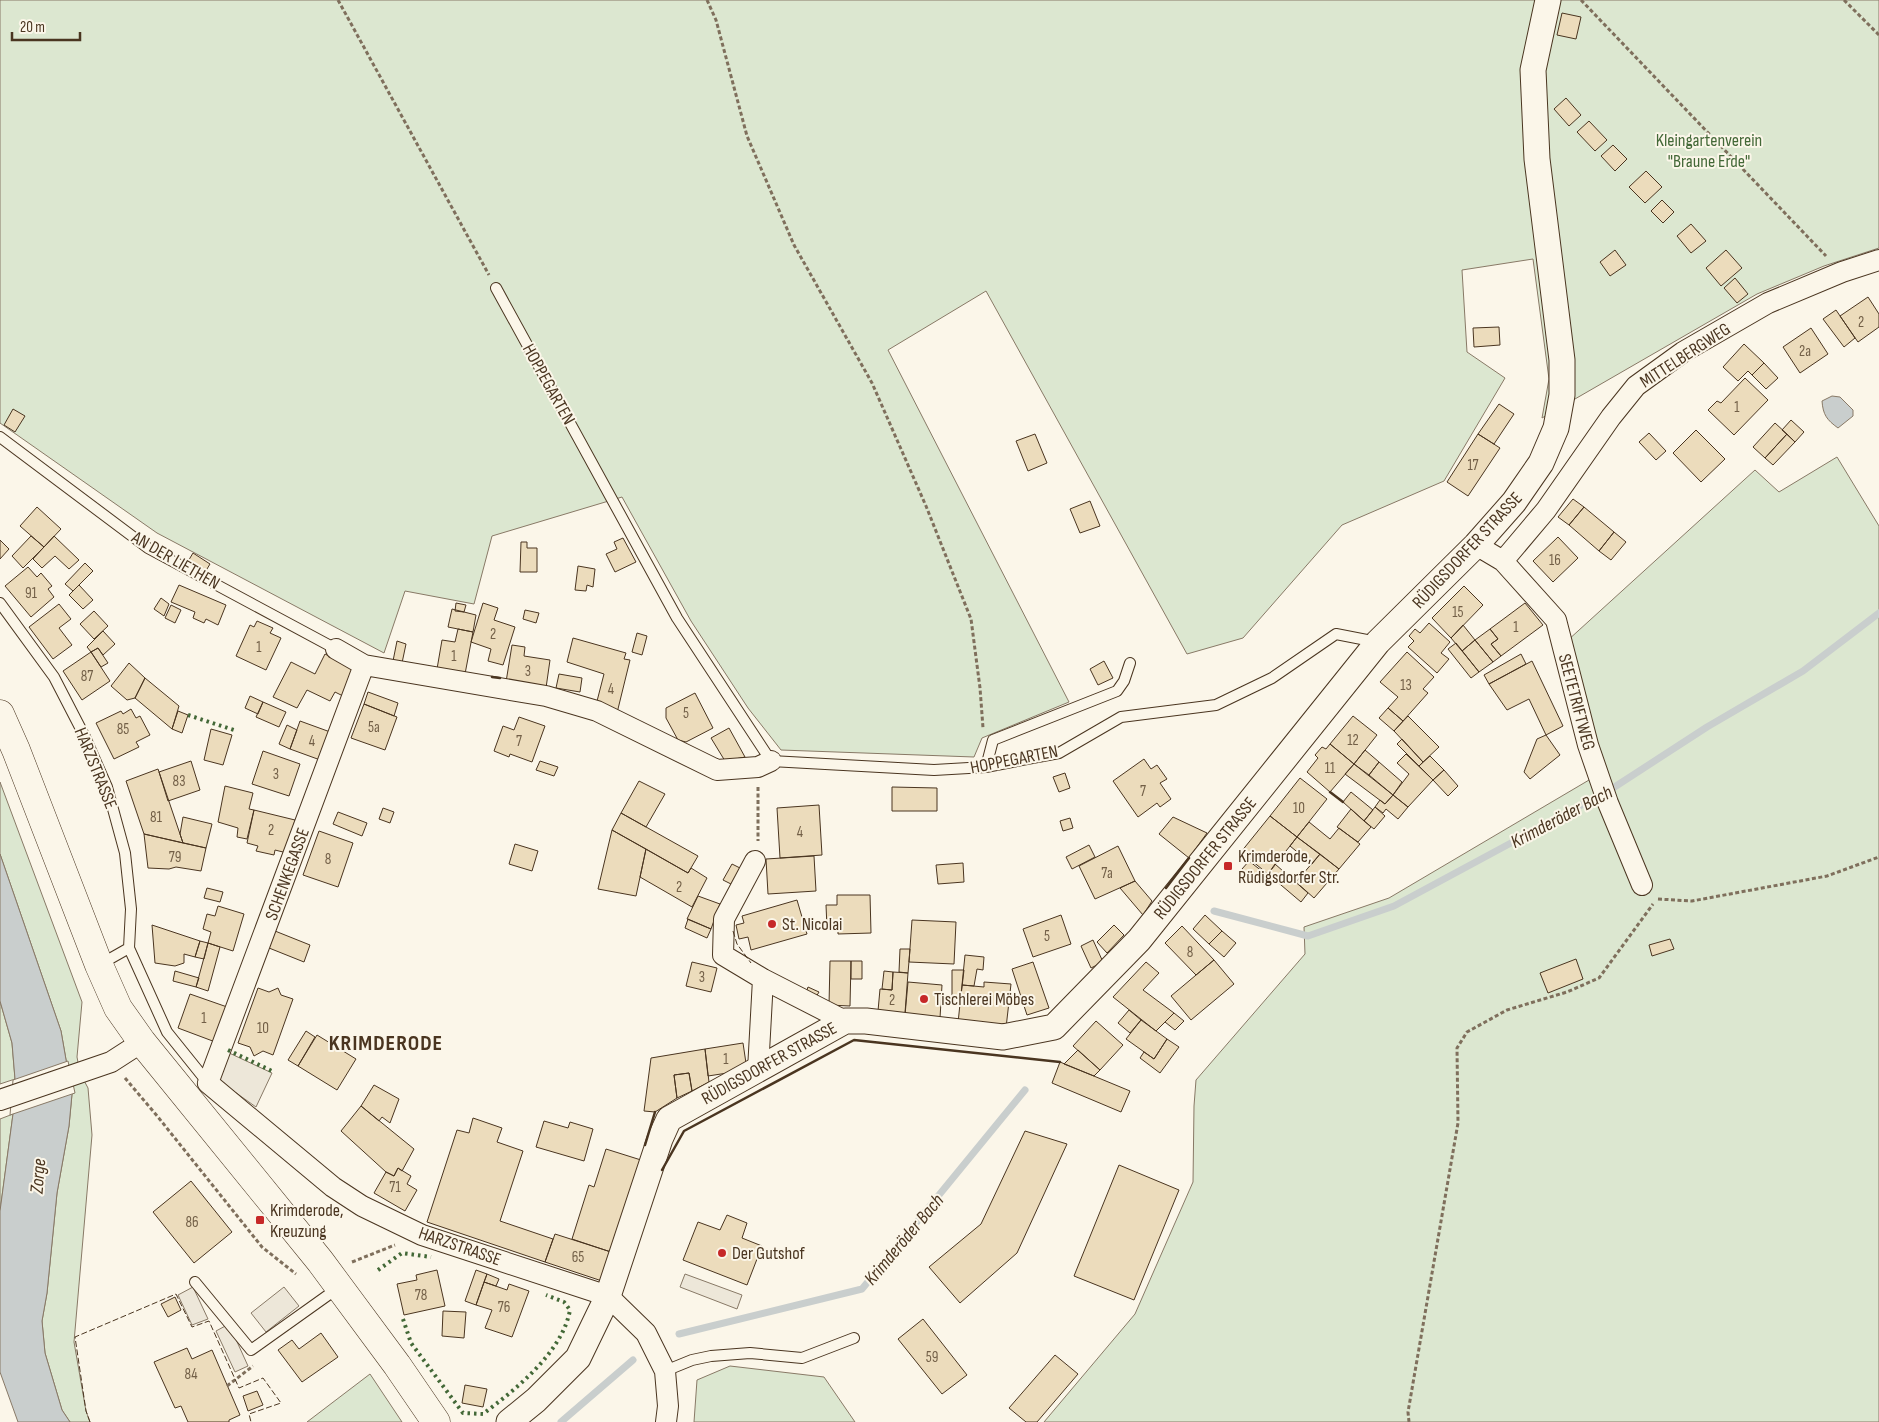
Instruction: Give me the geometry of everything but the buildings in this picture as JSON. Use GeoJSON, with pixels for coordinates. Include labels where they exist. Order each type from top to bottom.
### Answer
{"type":"FeatureCollection","features":[{"type":"Feature","properties":{"kind":"main road"},"geometry":{"type":"LineString","coordinates":[[0,714],[16,750],[98,965],[118,1008],[142,1042],[337,1283],[436,1422]]}},
{"type":"Feature","properties":{"kind":"street","name":"RÜDIGSDORFER STRASSE"},"geometry":{"type":"LineString","coordinates":[[509,1422],[536,1400],[578,1358],[608,1296],[660,1139],[669,1119],[845,1021],[866,1021],[1003,1037],[1054,1027],[1139,940],[1378,642],[1476,545],[1514,502],[1541,463],[1556,428],[1562,395],[1561,350],[1537,159],[1533,70],[1548,0]]}},
{"type":"Feature","properties":{"kind":"street","name":"MITTELBERGWEG"},"geometry":{"type":"LineString","coordinates":[[1503,561],[1546,510],[1611,417],[1636,386],[1683,352],[1768,303],[1842,272],[1879,260]]}},
{"type":"Feature","properties":{"kind":"street","name":"SEETETRIFTWEG"},"geometry":{"type":"LineString","coordinates":[[1476,545],[1503,561],[1556,620],[1588,745],[1608,803],[1642,886]]}},
{"type":"Feature","properties":{"kind":"street","name":"AN DER LIETHEN"},"geometry":{"type":"LineString","coordinates":[[336,649],[364,665]]}},
{"type":"Feature","properties":{"kind":"street","name":"HOPPEGARTEN"},"geometry":{"type":"LineString","coordinates":[[364,665],[546,696],[597,711],[717,770],[764,764]]}},
{"type":"Feature","properties":{"kind":"street","name":"SCHENKEGASSE"},"geometry":{"type":"LineString","coordinates":[[208,1083],[364,665]]}},
{"type":"Feature","properties":{"kind":"street"},"geometry":{"type":"LineString","coordinates":[[755,861],[724,919],[723,956],[845,1021]]}},
{"type":"Feature","properties":{"kind":"street"},"geometry":{"type":"LineString","coordinates":[[758,1070],[763,979]]}},
{"type":"Feature","properties":{"kind":"street"},"geometry":{"type":"LineString","coordinates":[[0,1100],[111,1062],[142,1042]]}},
{"type":"Feature","properties":{"kind":"street","name":"HARZSTRASSE"},"geometry":{"type":"LineString","coordinates":[[208,1083],[333,1188],[362,1206],[422,1235],[608,1296],[646,1333],[665,1371],[668,1406],[666,1422]]}},
{"type":"Feature","properties":{"kind":"lane","name":"HOPPEGARTEN"},"geometry":{"type":"LineString","coordinates":[[496,288],[677,618],[764,764],[934,770],[986,767],[1059,754],[1121,717],[1216,705],[1272,678],[1336,634],[1378,642]]}},
{"type":"Feature","properties":{"kind":"lane","name":"AN DER LIETHEN"},"geometry":{"type":"LineString","coordinates":[[0,437],[148,548],[336,649]]}},
{"type":"Feature","properties":{"kind":"lane","name":"HARZSTRASSE"},"geometry":{"type":"LineString","coordinates":[[0,603],[54,677],[85,737],[107,787],[125,852],[132,909],[129,948]]}},
{"type":"Feature","properties":{"kind":"lane"},"geometry":{"type":"LineString","coordinates":[[986,767],[993,740],[1117,691],[1124,681],[1130,663]]}},
{"type":"Feature","properties":{"kind":"lane"},"geometry":{"type":"LineString","coordinates":[[98,965],[129,948],[166,1032],[208,1083]]}},
{"type":"Feature","properties":{"kind":"lane"},"geometry":{"type":"LineString","coordinates":[[195,1282],[251,1350],[337,1283]]}},
{"type":"Feature","properties":{"kind":"lane"},"geometry":{"type":"LineString","coordinates":[[665,1371],[692,1360],[711,1356],[750,1353],[802,1358],[854,1338]]}},
{"type":"Feature","properties":{"kind":"path"},"geometry":{"type":"LineString","coordinates":[[338,0],[496,288]]}},
{"type":"Feature","properties":{"kind":"path"},"geometry":{"type":"LineString","coordinates":[[707,0],[716,20],[747,136],[794,245],[872,383],[926,506],[967,610],[980,688],[983,735],[993,740]]}},
{"type":"Feature","properties":{"kind":"path"},"geometry":{"type":"LineString","coordinates":[[1581,0],[1842,272]]}},
{"type":"Feature","properties":{"kind":"path"},"geometry":{"type":"LineString","coordinates":[[1844,0],[1879,35]]}},
{"type":"Feature","properties":{"kind":"path"},"geometry":{"type":"LineString","coordinates":[[755,861],[758,846],[764,764]]}},
{"type":"Feature","properties":{"kind":"path"},"geometry":{"type":"LineString","coordinates":[[1409,1422],[1408,1412],[1458,1123],[1457,1048],[1467,1032],[1507,1010],[1567,992],[1599,978],[1656,899],[1692,901],[1827,876],[1879,857]]}},
{"type":"Feature","properties":{"kind":"path"},"geometry":{"type":"LineString","coordinates":[[111,1062],[158,1117],[262,1248],[337,1283],[422,1235]]}},
{"type":"Feature","properties":{"kind":"green space","name":"Kleingartenverein \"Braune Erde\""},"geometry":{"type":"Polygon","coordinates":[[[0,0],[1879,0],[1879,248],[1824,266],[1757,294],[1542,418],[1549,379],[1533,259],[1462,270],[1467,352],[1505,378],[1444,481],[1342,525],[1243,638],[1187,654],[986,291],[888,350],[1069,702],[982,738],[974,757],[781,750],[748,708],[691,621],[622,497],[492,536],[474,604],[405,591],[384,653],[157,533],[0,423],[0,0]]]}},
{"type":"Feature","properties":{"kind":"green space"},"geometry":{"type":"Polygon","coordinates":[[[1837,457],[1879,526],[1879,1422],[1044,1422],[1135,1314],[1193,1182],[1196,1080],[1305,954],[1304,927],[1389,898],[1606,770],[1567,641],[1755,470],[1779,492],[1837,457]]]}},
{"type":"Feature","properties":{"kind":"green space"},"geometry":{"type":"Polygon","coordinates":[[[0,782],[82,1002],[77,1057],[80,1073],[88,1088],[92,1135],[74,1342],[86,1411],[90,1422],[70,1422],[62,1410],[45,1353],[42,1321],[47,1293],[57,1193],[69,1126],[72,1094],[61,1031],[0,854],[0,782]]]}},
{"type":"Feature","properties":{"kind":"green space"},"geometry":{"type":"Polygon","coordinates":[[[0,1001],[12,1043],[15,1079],[0,1084],[0,1001]]]}},
{"type":"Feature","properties":{"kind":"green space"},"geometry":{"type":"Polygon","coordinates":[[[13,1114],[1,1204],[0,1211],[0,1119],[13,1114]]]}},
{"type":"Feature","properties":{"kind":"green space"},"geometry":{"type":"Polygon","coordinates":[[[730,1366],[824,1377],[855,1422],[694,1422],[697,1380],[730,1366]]]}},
{"type":"Feature","properties":{"kind":"green space"},"geometry":{"type":"Polygon","coordinates":[[[370,1374],[402,1422],[307,1422],[370,1374]]]}},
{"type":"Feature","properties":{"kind":"shaded area"},"geometry":{"type":"Polygon","coordinates":[[[227,1052],[272,1073],[256,1107],[215,1078],[227,1052]]]}},
{"type":"Feature","properties":{"kind":"shaded area"},"geometry":{"type":"Polygon","coordinates":[[[685,1274],[742,1295],[737,1309],[680,1287],[685,1274]]]}},
{"type":"Feature","properties":{"kind":"shaded area"},"geometry":{"type":"Polygon","coordinates":[[[193,1287],[208,1319],[192,1325],[178,1295],[193,1287]]]}},
{"type":"Feature","properties":{"kind":"shaded area"},"geometry":{"type":"Polygon","coordinates":[[[284,1287],[299,1306],[266,1332],[251,1313],[284,1287]]]}},
{"type":"Feature","properties":{"kind":"shaded area"},"geometry":{"type":"Polygon","coordinates":[[[229,1324],[248,1366],[235,1372],[216,1331],[229,1324]]]}},
{"type":"Feature","properties":{"kind":"water"},"geometry":{"type":"Polygon","coordinates":[[[1832,396],[1840,397],[1853,410],[1853,416],[1838,428],[1826,417],[1823,410],[1822,401],[1832,396]]]}},
{"type":"Feature","properties":{"kind":"water","name":"Zorge"},"geometry":{"type":"Polygon","coordinates":[[[0,854],[61,1031],[72,1094],[69,1126],[57,1193],[47,1293],[42,1321],[45,1353],[62,1410],[70,1422],[18,1422],[0,1372],[0,1211],[13,1114],[15,1079],[12,1043],[0,1001],[0,854]]]}},
{"type":"Feature","properties":{"kind":"pier"},"geometry":{"type":"Polygon","coordinates":[[[68,1061],[75,1093],[10,1115],[13,1080],[68,1061]]]}},
{"type":"Feature","properties":{"kind":"waterway","name":"Krimderöder Bach"},"geometry":{"type":"LineString","coordinates":[[1214,911],[1308,936],[1394,906],[1613,788],[1707,727],[1803,671],[1879,613]]}},
{"type":"Feature","properties":{"kind":"waterway","name":"Krimderöder Bach"},"geometry":{"type":"LineString","coordinates":[[679,1334],[862,1289],[1025,1090]]}},
{"type":"Feature","properties":{"kind":"waterway","name":"Krimderöder Bach"},"geometry":{"type":"LineString","coordinates":[[561,1422],[633,1360]]}},
{"type":"Feature","properties":{"kind":"hedge"},"geometry":{"type":"LineString","coordinates":[[188,715],[234,730]]}},
{"type":"Feature","properties":{"kind":"hedge"},"geometry":{"type":"LineString","coordinates":[[228,1050],[274,1072]]}},
{"type":"Feature","properties":{"kind":"hedge"},"geometry":{"type":"LineString","coordinates":[[378,1270],[402,1253],[431,1257]]}},
{"type":"Feature","properties":{"kind":"hedge"},"geometry":{"type":"LineString","coordinates":[[403,1319],[411,1343],[463,1413],[483,1414],[536,1369],[558,1341],[570,1310],[564,1302],[546,1295]]}},
{"type":"Feature","properties":{"kind":"fence"},"geometry":{"type":"LineString","coordinates":[[733,931],[737,944],[751,963]]}},
{"type":"Feature","properties":{"kind":"fence"},"geometry":{"type":"LineString","coordinates":[[90,1422],[86,1411],[75,1337],[176,1294],[192,1327],[209,1321],[239,1388],[263,1378],[281,1403],[249,1414],[251,1422]]}},
{"type":"Feature","properties":{"kind":"wall"},"geometry":{"type":"LineString","coordinates":[[492,677],[500,678]]}},
{"type":"Feature","properties":{"kind":"wall"},"geometry":{"type":"LineString","coordinates":[[1330,792],[1343,802]]}},
{"type":"Feature","properties":{"kind":"wall"},"geometry":{"type":"LineString","coordinates":[[1166,888],[1189,858]]}},
{"type":"Feature","properties":{"kind":"wall"},"geometry":{"type":"LineString","coordinates":[[662,1170],[684,1131],[854,1040],[1060,1062]]}},
{"type":"Feature","properties":{"kind":"wall"},"geometry":{"type":"LineString","coordinates":[[645,1145],[655,1112]]}},
{"type":"Feature","properties":{"kind":"place","name":"Krimderode, Rüdigsdorfer Str."},"geometry":{"type":"Point","coordinates":[1228,866]}},
{"type":"Feature","properties":{"kind":"place","name":"St. Nicolai"},"geometry":{"type":"Point","coordinates":[772,924]}},
{"type":"Feature","properties":{"kind":"place","name":"Tischlerei Möbes"},"geometry":{"type":"Point","coordinates":[924,999]}},
{"type":"Feature","properties":{"kind":"place","name":"Krimderode, Kreuzung"},"geometry":{"type":"Point","coordinates":[260,1220]}},
{"type":"Feature","properties":{"kind":"place","name":"Der Gutshof"},"geometry":{"type":"Point","coordinates":[722,1253]}},
{"type":"Feature","properties":{"kind":"district","name":"KRIMDERODE"},"geometry":{"type":"Point","coordinates":[386,1042]}}]}
